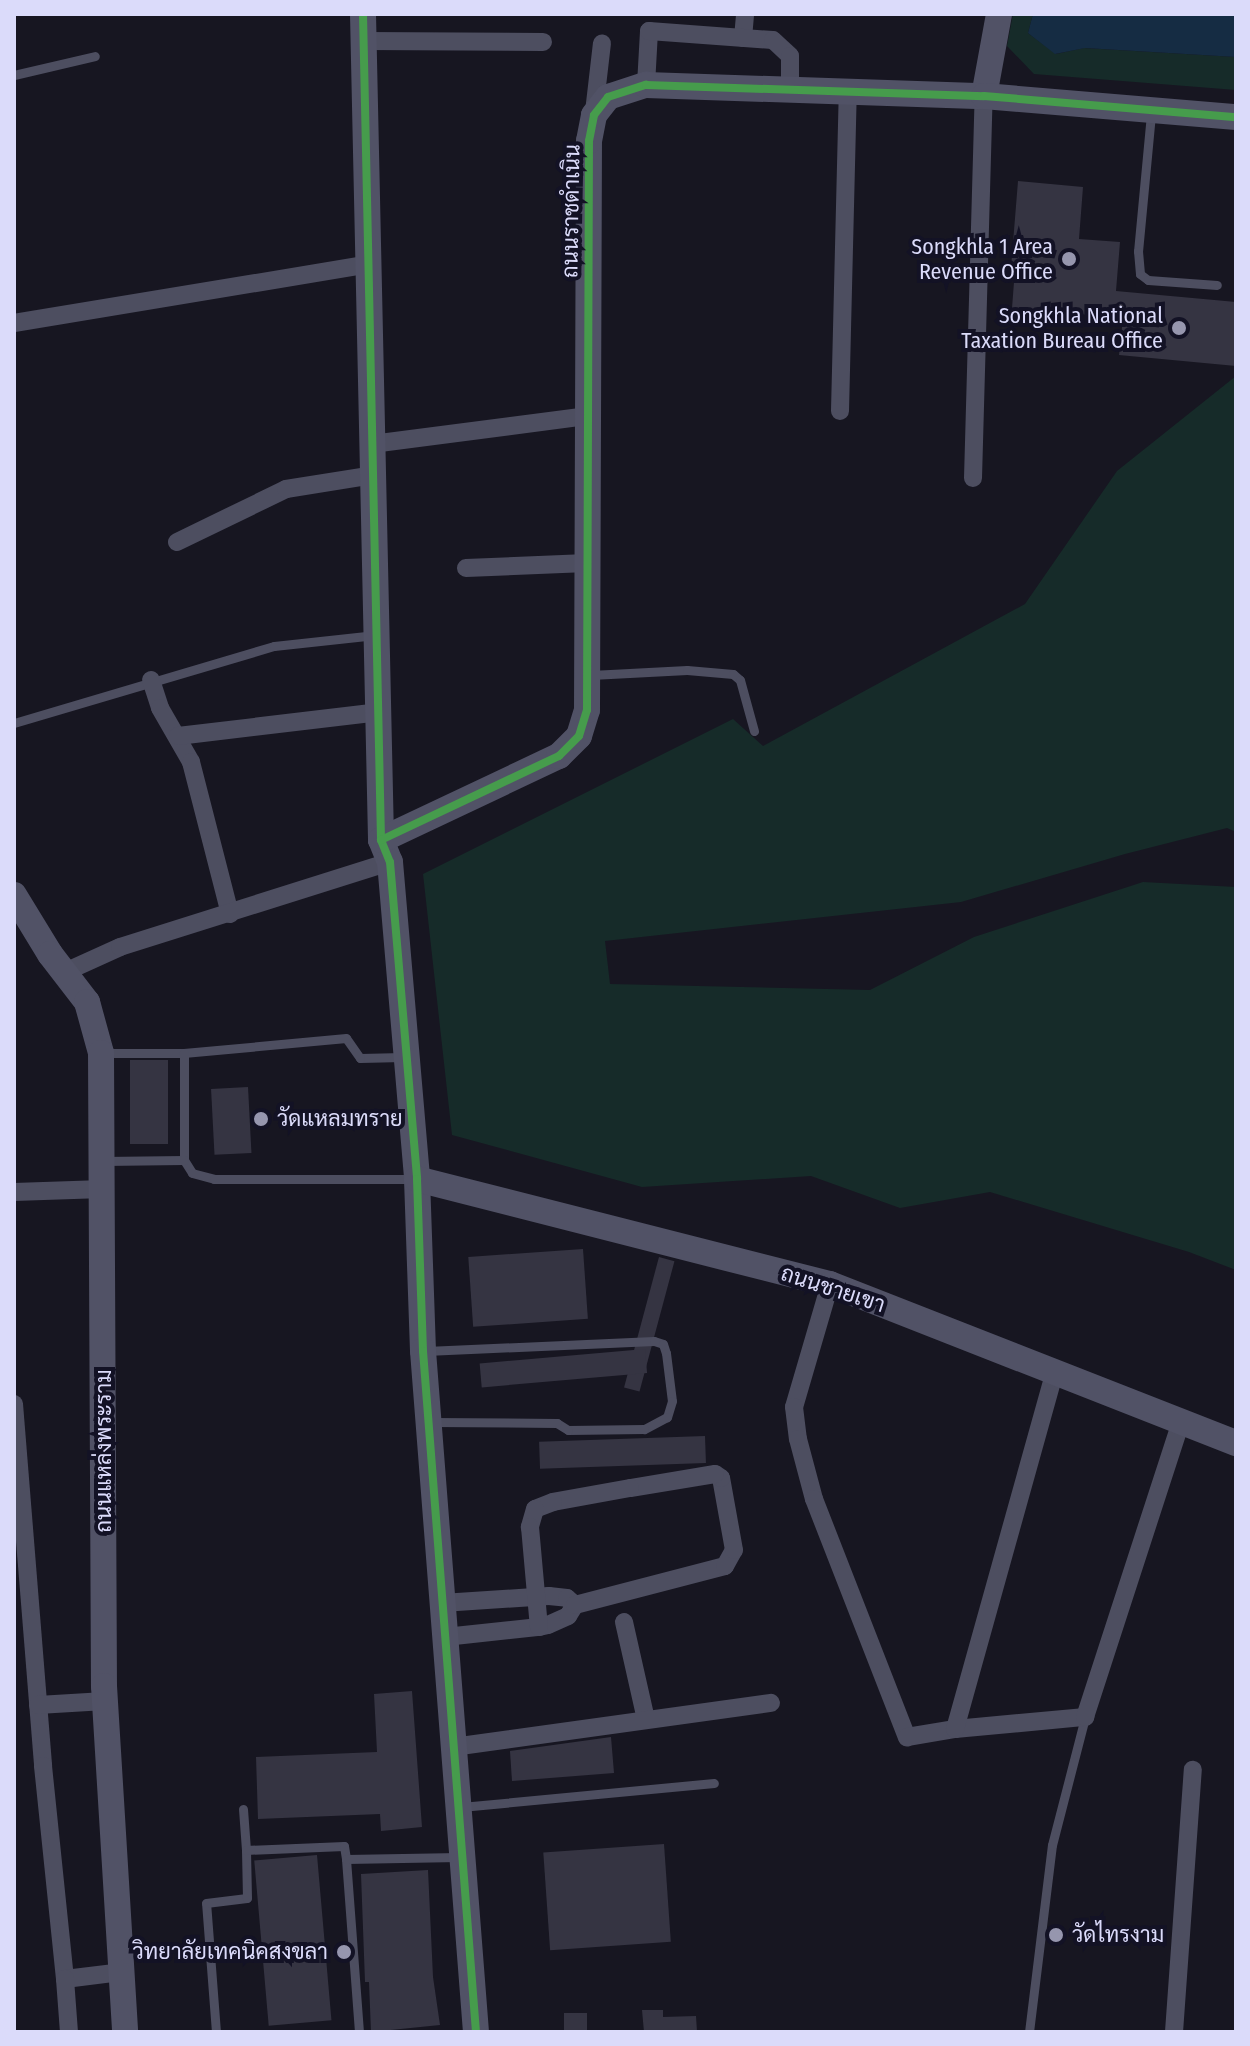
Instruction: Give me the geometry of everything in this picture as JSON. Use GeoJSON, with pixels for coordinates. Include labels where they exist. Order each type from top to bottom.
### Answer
{"type":"FeatureCollection","features":[{"type":"Feature","properties":{"kind":"street"},"geometry":{"type":"LineString","coordinates":[[363,14],[378,712],[386,851],[417,1179],[423,1351],[476,2032]]}},
{"type":"Feature","properties":{"kind":"street"},"geometry":{"type":"LineString","coordinates":[[743,38],[745,14]]}},
{"type":"Feature","properties":{"kind":"street"},"geometry":{"type":"LineString","coordinates":[[973,478],[984,96],[999,14]]}},
{"type":"Feature","properties":{"kind":"street"},"geometry":{"type":"LineString","coordinates":[[646,85],[649,31],[773,40],[790,56],[790,90]]}},
{"type":"Feature","properties":{"kind":"street"},"geometry":{"type":"LineString","coordinates":[[364,41],[543,42]]}},
{"type":"Feature","properties":{"kind":"street"},"geometry":{"type":"LineString","coordinates":[[594,115],[602,43]]}},
{"type":"Feature","properties":{"kind":"street","name":"ถนนราชดำเนิน"},"geometry":{"type":"LineString","coordinates":[[386,851],[559,756],[579,736],[587,710],[589,141],[594,115],[608,97],[646,85],[848,91],[984,96],[1236,117]]}},
{"type":"Feature","properties":{"kind":"street"},"geometry":{"type":"LineString","coordinates":[[840,411],[848,91]]}},
{"type":"Feature","properties":{"kind":"street"},"geometry":{"type":"LineString","coordinates":[[14,323],[369,264]]}},
{"type":"Feature","properties":{"kind":"street"},"geometry":{"type":"LineString","coordinates":[[372,444],[588,416]]}},
{"type":"Feature","properties":{"kind":"street"},"geometry":{"type":"LineString","coordinates":[[177,542],[286,489],[373,475]]}},
{"type":"Feature","properties":{"kind":"street"},"geometry":{"type":"LineString","coordinates":[[466,568],[587,563]]}},
{"type":"Feature","properties":{"kind":"street"},"geometry":{"type":"LineString","coordinates":[[151,680],[160,708],[178,736],[195,778],[230,914]]}},
{"type":"Feature","properties":{"kind":"street"},"geometry":{"type":"LineString","coordinates":[[178,736],[378,712]]}},
{"type":"Feature","properties":{"kind":"street"},"geometry":{"type":"LineString","coordinates":[[65,972],[113,950],[230,914],[386,851]]}},
{"type":"Feature","properties":{"kind":"street","name":"ถนนแหล่งพระราม"},"geometry":{"type":"LineString","coordinates":[[14,895],[50,954],[87,1002],[101,1053],[105,1701],[125,2032]]}},
{"type":"Feature","properties":{"kind":"street","name":"ถนนชายเขา"},"geometry":{"type":"LineString","coordinates":[[417,1179],[830,1284],[1236,1443]]}},
{"type":"Feature","properties":{"kind":"street"},"geometry":{"type":"LineString","coordinates":[[14,1192],[103,1189]]}},
{"type":"Feature","properties":{"kind":"street"},"geometry":{"type":"LineString","coordinates":[[830,1284],[794,1407],[814,1499],[907,1737],[955,1729],[1085,1717],[1181,1422]]}},
{"type":"Feature","properties":{"kind":"street"},"geometry":{"type":"LineString","coordinates":[[955,1729],[1055,1371]]}},
{"type":"Feature","properties":{"kind":"street"},"geometry":{"type":"LineString","coordinates":[[14,1404],[69,2032]]}},
{"type":"Feature","properties":{"kind":"street"},"geometry":{"type":"LineString","coordinates":[[445,1637],[539,1627],[568,1616],[575,1605],[725,1566],[734,1550],[721,1478],[715,1474],[538,1507],[530,1527],[539,1627]]}},
{"type":"Feature","properties":{"kind":"street"},"geometry":{"type":"LineString","coordinates":[[442,1603],[535,1596],[567,1598],[575,1605]]}},
{"type":"Feature","properties":{"kind":"street"},"geometry":{"type":"LineString","coordinates":[[624,1622],[646,1720]]}},
{"type":"Feature","properties":{"kind":"street"},"geometry":{"type":"LineString","coordinates":[[38,1705],[105,1701]]}},
{"type":"Feature","properties":{"kind":"street"},"geometry":{"type":"LineString","coordinates":[[453,1747],[771,1703]]}},
{"type":"Feature","properties":{"kind":"street"},"geometry":{"type":"LineString","coordinates":[[1174,2032],[1193,1770]]}},
{"type":"Feature","properties":{"kind":"street"},"geometry":{"type":"LineString","coordinates":[[65,1979],[121,1972]]}},
{"type":"Feature","properties":{"kind":"lane"},"geometry":{"type":"LineString","coordinates":[[14,75],[95,56]]}},
{"type":"Feature","properties":{"kind":"lane"},"geometry":{"type":"LineString","coordinates":[[1152,110],[1138,251],[1140,274],[1148,280],[1217,285]]}},
{"type":"Feature","properties":{"kind":"lane"},"geometry":{"type":"LineString","coordinates":[[14,723],[274,646],[376,635]]}},
{"type":"Feature","properties":{"kind":"lane"},"geometry":{"type":"LineString","coordinates":[[587,675],[687,670],[733,674],[740,680],[754,731]]}},
{"type":"Feature","properties":{"kind":"lane"},"geometry":{"type":"LineString","coordinates":[[101,1053],[184,1053],[346,1038],[360,1058],[406,1057]]}},
{"type":"Feature","properties":{"kind":"lane"},"geometry":{"type":"LineString","coordinates":[[184,1053],[184,1160],[192,1173],[214,1179],[417,1179]]}},
{"type":"Feature","properties":{"kind":"lane"},"geometry":{"type":"LineString","coordinates":[[103,1161],[184,1160]]}},
{"type":"Feature","properties":{"kind":"lane"},"geometry":{"type":"LineString","coordinates":[[423,1351],[654,1341],[663,1344],[666,1353],[672,1401],[667,1417],[644,1429],[568,1430],[557,1423],[428,1422]]}},
{"type":"Feature","properties":{"kind":"lane"},"geometry":{"type":"LineString","coordinates":[[1029,2032],[1052,1845],[1085,1717]]}},
{"type":"Feature","properties":{"kind":"lane"},"geometry":{"type":"LineString","coordinates":[[458,1807],[714,1783]]}},
{"type":"Feature","properties":{"kind":"lane"},"geometry":{"type":"LineString","coordinates":[[216,2032],[206,1903],[247,1898],[243,1809]]}},
{"type":"Feature","properties":{"kind":"lane"},"geometry":{"type":"LineString","coordinates":[[246,1850],[344,1846],[359,2032]]}},
{"type":"Feature","properties":{"kind":"lane"},"geometry":{"type":"LineString","coordinates":[[346,1859],[462,1857]]}},
{"type":"Feature","properties":{"kind":"green space"},"geometry":{"type":"Polygon","coordinates":[[[1013,14],[1033,14],[1028,33],[1056,54],[1084,48],[1236,57],[1236,90],[1034,74],[1007,46],[1013,14]]]}},
{"type":"Feature","properties":{"kind":"green space"},"geometry":{"type":"Polygon","coordinates":[[[1236,376],[1236,832],[1227,828],[961,902],[605,941],[610,984],[870,990],[974,937],[1143,882],[1236,887],[1236,1270],[1189,1252],[990,1192],[900,1208],[811,1176],[642,1187],[452,1135],[423,874],[733,719],[763,746],[1025,604],[1117,471],[1236,376]]]}},
{"type":"Feature","properties":{"kind":"water"},"geometry":{"type":"Polygon","coordinates":[[[1033,14],[1236,14],[1236,57],[1085,48],[1055,54],[1028,33],[1033,14]]]}},
{"type":"Feature","properties":{"kind":"building"},"geometry":{"type":"Polygon","coordinates":[[[1018,181],[1083,187],[1079,239],[1120,242],[1116,291],[1236,302],[1236,366],[1119,355],[1123,318],[1012,308],[1014,282],[1010,280],[1018,181]]]}},
{"type":"Feature","properties":{"kind":"building"},"geometry":{"type":"Polygon","coordinates":[[[130,1060],[168,1060],[168,1144],[130,1144],[130,1060]]]}},
{"type":"Feature","properties":{"kind":"building"},"geometry":{"type":"Polygon","coordinates":[[[248,1087],[251,1153],[215,1155],[211,1089],[248,1087]]]}},
{"type":"Feature","properties":{"kind":"building"},"geometry":{"type":"Polygon","coordinates":[[[583,1249],[588,1319],[473,1327],[468,1257],[583,1249]]]}},
{"type":"Feature","properties":{"kind":"building"},"geometry":{"type":"Polygon","coordinates":[[[659,1257],[674,1261],[640,1392],[624,1387],[659,1257]]]}},
{"type":"Feature","properties":{"kind":"building"},"geometry":{"type":"Polygon","coordinates":[[[645,1349],[647,1373],[482,1387],[480,1363],[645,1349]]]}},
{"type":"Feature","properties":{"kind":"building"},"geometry":{"type":"Polygon","coordinates":[[[705,1436],[706,1463],[540,1469],[539,1442],[705,1436]]]}},
{"type":"Feature","properties":{"kind":"building"},"geometry":{"type":"Polygon","coordinates":[[[412,1691],[422,1827],[381,1831],[380,1814],[258,1819],[256,1757],[377,1752],[374,1694],[412,1691]]]}},
{"type":"Feature","properties":{"kind":"building"},"geometry":{"type":"Polygon","coordinates":[[[611,1737],[614,1773],[512,1781],[510,1751],[611,1737]]]}},
{"type":"Feature","properties":{"kind":"building"},"geometry":{"type":"Polygon","coordinates":[[[664,1844],[671,1942],[550,1950],[543,1852],[664,1844]]]}},
{"type":"Feature","properties":{"kind":"building"},"geometry":{"type":"Polygon","coordinates":[[[317,1855],[331,2020],[269,2026],[254,1860],[317,1855]]]}},
{"type":"Feature","properties":{"kind":"building"},"geometry":{"type":"Polygon","coordinates":[[[428,1870],[433,1977],[440,2025],[371,2032],[369,1982],[365,1982],[361,1874],[428,1870]]]}},
{"type":"Feature","properties":{"kind":"building"},"geometry":{"type":"Polygon","coordinates":[[[642,2010],[663,2010],[663,2017],[696,2016],[697,2032],[644,2032],[642,2010]]]}},
{"type":"Feature","properties":{"kind":"building"},"geometry":{"type":"Polygon","coordinates":[[[564,2013],[587,2013],[587,2032],[564,2032],[564,2013]]]}},
{"type":"Feature","properties":{"kind":"cycle path"},"geometry":{"type":"LineString","coordinates":[[363,14],[381,840],[390,862],[417,1179],[423,1351],[476,2032]]}},
{"type":"Feature","properties":{"kind":"cycle path"},"geometry":{"type":"LineString","coordinates":[[381,840],[559,756],[579,736],[587,710],[589,141],[594,115],[608,97],[646,85],[984,96],[1236,117]]}},
{"type":"Feature","properties":{"kind":"place","name":"Songkhla 1 Area Revenue Office"},"geometry":{"type":"Point","coordinates":[1069,259]}},
{"type":"Feature","properties":{"kind":"place","name":"Songkhla National Taxation Bureau Office"},"geometry":{"type":"Point","coordinates":[1179,328]}},
{"type":"Feature","properties":{"kind":"place","name":"วัดแหลมทราย"},"geometry":{"type":"Point","coordinates":[261,1119]}},
{"type":"Feature","properties":{"kind":"place","name":"วัดไทรงาม"},"geometry":{"type":"Point","coordinates":[1056,1935]}},
{"type":"Feature","properties":{"kind":"place","name":"วิทยาลัยเทคนิคสงขลา"},"geometry":{"type":"Point","coordinates":[344,1952]}}]}
